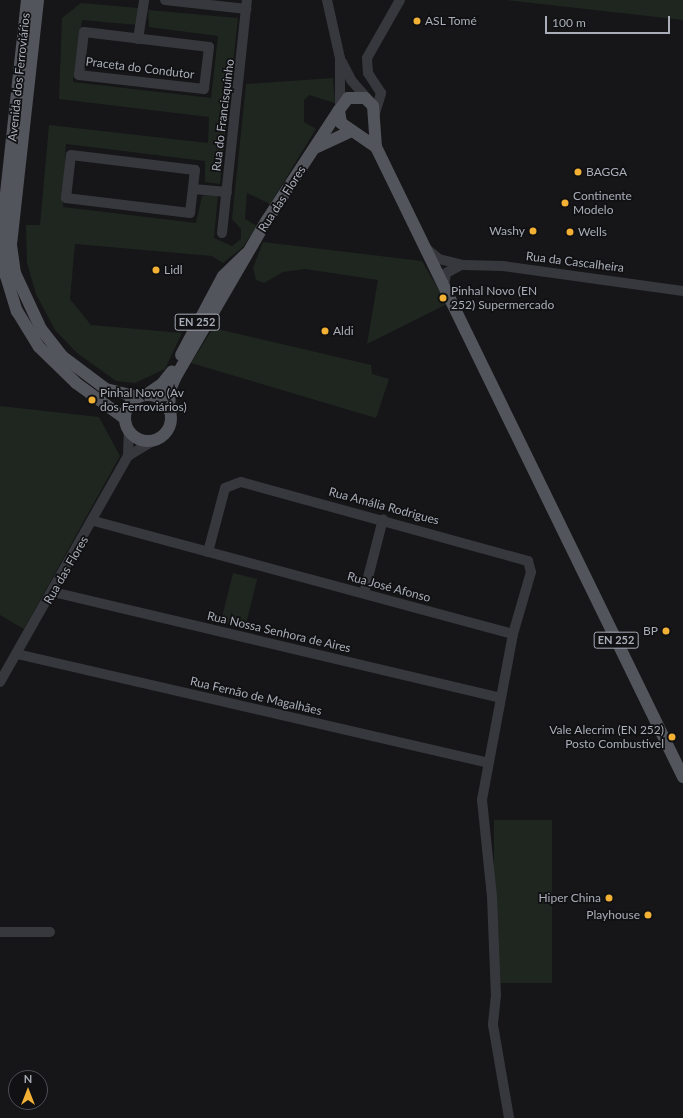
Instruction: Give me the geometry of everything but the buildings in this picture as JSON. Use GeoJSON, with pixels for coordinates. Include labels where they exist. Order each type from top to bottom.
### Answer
{"type":"FeatureCollection","features":[{"type":"Feature","properties":{"kind":"main road","name":"Avenida dos Ferroviários"},"geometry":{"type":"LineString","coordinates":[[27,0],[5,204],[6,276],[17,311],[39,347],[76,383],[124,418]]}},
{"type":"Feature","properties":{"kind":"main road","name":"Avenida dos Ferroviários"},"geometry":{"type":"LineString","coordinates":[[38,0],[11,245],[15,273],[38,324],[62,356],[106,389],[141,396]]}},
{"type":"Feature","properties":{"kind":"main road"},"geometry":{"type":"LineString","coordinates":[[340,108],[354,96],[370,101]]}},
{"type":"Feature","properties":{"kind":"main road","name":"EN 252"},"geometry":{"type":"LineString","coordinates":[[370,101],[374,116],[376,147],[683,778]]}},
{"type":"Feature","properties":{"kind":"main road","name":"EN 252"},"geometry":{"type":"LineString","coordinates":[[340,108],[341,123],[376,147]]}},
{"type":"Feature","properties":{"kind":"main road","name":"Rua das Flores"},"geometry":{"type":"LineString","coordinates":[[170,410],[172,385],[250,250],[340,108]]}},
{"type":"Feature","properties":{"kind":"main road"},"geometry":{"type":"LineString","coordinates":[[316,148],[353,131],[366,129],[374,116]]}},
{"type":"Feature","properties":{"kind":"main road","name":"Rua das Flores"},"geometry":{"type":"LineString","coordinates":[[141,396],[169,376],[223,276],[250,250]]}},
{"type":"Feature","properties":{"kind":"main road","name":"EN 252"},"geometry":{"type":"LineString","coordinates":[[124,418],[128,406],[141,396]]}},
{"type":"Feature","properties":{"kind":"main road"},"geometry":{"type":"LineString","coordinates":[[141,396],[162,400],[170,410]]}},
{"type":"Feature","properties":{"kind":"main road","name":"EN 252"},"geometry":{"type":"LineString","coordinates":[[153,441],[168,429],[170,410]]}},
{"type":"Feature","properties":{"kind":"main road"},"geometry":{"type":"LineString","coordinates":[[124,418],[129,432],[140,440],[153,441]]}},
{"type":"Feature","properties":{"kind":"street"},"geometry":{"type":"LineString","coordinates":[[138,39],[144,0]]}},
{"type":"Feature","properties":{"kind":"street"},"geometry":{"type":"LineString","coordinates":[[165,0],[247,4]]}},
{"type":"Feature","properties":{"kind":"street","name":"EN 252"},"geometry":{"type":"LineString","coordinates":[[327,0],[340,58],[340,108]]}},
{"type":"Feature","properties":{"kind":"street"},"geometry":{"type":"LineString","coordinates":[[374,116],[381,93],[368,73],[367,58],[400,0]]}},
{"type":"Feature","properties":{"kind":"street","name":"Rua do Francisquinho"},"geometry":{"type":"LineString","coordinates":[[222,233],[247,4]]}},
{"type":"Feature","properties":{"kind":"street","name":"Praceta do Condutor"},"geometry":{"type":"LineString","coordinates":[[84,32],[138,39],[209,47],[204,89],[79,75],[84,32]]}},
{"type":"Feature","properties":{"kind":"street","name":"EN 252"},"geometry":{"type":"LineString","coordinates":[[340,58],[351,80],[370,101]]}},
{"type":"Feature","properties":{"kind":"street"},"geometry":{"type":"LineString","coordinates":[[71,155],[195,170],[193,189],[190,213],[66,198],[71,155]]}},
{"type":"Feature","properties":{"kind":"street"},"geometry":{"type":"LineString","coordinates":[[193,189],[227,192]]}},
{"type":"Feature","properties":{"kind":"street","name":"Rua da Cascalheira"},"geometry":{"type":"LineString","coordinates":[[425,247],[439,259],[463,265],[518,267],[683,291]]}},
{"type":"Feature","properties":{"kind":"street"},"geometry":{"type":"LineString","coordinates":[[444,286],[446,273],[463,265]]}},
{"type":"Feature","properties":{"kind":"street"},"geometry":{"type":"LineString","coordinates":[[128,456],[129,432]]}},
{"type":"Feature","properties":{"kind":"street"},"geometry":{"type":"LineString","coordinates":[[128,456],[153,441]]}},
{"type":"Feature","properties":{"kind":"street","name":"Rua das Flores"},"geometry":{"type":"LineString","coordinates":[[0,682],[94,521],[128,456]]}},
{"type":"Feature","properties":{"kind":"street","name":"Rua Amália Rodrigues"},"geometry":{"type":"LineString","coordinates":[[208,552],[225,488],[233,482],[383,519],[528,561],[531,572],[513,634]]}},
{"type":"Feature","properties":{"kind":"street"},"geometry":{"type":"LineString","coordinates":[[364,593],[383,519]]}},
{"type":"Feature","properties":{"kind":"street","name":"Rua José Afonso"},"geometry":{"type":"LineString","coordinates":[[94,521],[513,634]]}},
{"type":"Feature","properties":{"kind":"street","name":"Rua Nossa Senhora de Aires"},"geometry":{"type":"LineString","coordinates":[[52,592],[500,698]]}},
{"type":"Feature","properties":{"kind":"street"},"geometry":{"type":"LineString","coordinates":[[509,1118],[493,1025],[496,995],[492,898],[482,800],[513,634]]}},
{"type":"Feature","properties":{"kind":"street","name":"Rua Fernão de Magalhães"},"geometry":{"type":"LineString","coordinates":[[17,654],[488,763]]}},
{"type":"Feature","properties":{"kind":"street"},"geometry":{"type":"LineString","coordinates":[[0,932],[50,932]]}},
{"type":"Feature","properties":{"kind":"shaded area"},"geometry":{"type":"Polygon","coordinates":[[[506,0],[683,0],[683,20],[506,0]]]}},
{"type":"Feature","properties":{"kind":"shaded area"},"geometry":{"type":"Polygon","coordinates":[[[81,3],[138,8],[138,25],[82,20],[73,82],[211,98],[218,36],[149,27],[148,10],[238,18],[220,184],[205,182],[205,161],[66,144],[63,207],[196,223],[202,196],[218,194],[214,238],[232,246],[241,239],[241,229],[232,219],[246,84],[333,78],[335,103],[309,95],[304,100],[304,122],[316,129],[270,204],[247,193],[245,219],[257,226],[242,248],[223,263],[212,256],[75,244],[70,299],[91,325],[182,333],[165,369],[135,383],[116,381],[77,353],[55,330],[36,294],[27,263],[26,225],[40,225],[49,125],[208,143],[209,117],[59,99],[62,18],[81,3]]]}},
{"type":"Feature","properties":{"kind":"shaded area"},"geometry":{"type":"Polygon","coordinates":[[[263,242],[422,261],[447,304],[367,344],[378,280],[305,269],[283,272],[264,283],[256,280],[253,268],[263,242]]]}},
{"type":"Feature","properties":{"kind":"shaded area"},"geometry":{"type":"Polygon","coordinates":[[[213,328],[371,365],[372,374],[389,379],[376,418],[191,363],[213,328]]]}},
{"type":"Feature","properties":{"kind":"shaded area"},"geometry":{"type":"Polygon","coordinates":[[[0,406],[99,417],[120,456],[24,629],[0,615],[0,406]]]}},
{"type":"Feature","properties":{"kind":"shaded area"},"geometry":{"type":"Polygon","coordinates":[[[233,573],[257,579],[245,628],[221,622],[233,573]]]}},
{"type":"Feature","properties":{"kind":"shaded area"},"geometry":{"type":"Polygon","coordinates":[[[494,820],[552,820],[552,983],[494,983],[494,820]]]}},
{"type":"Feature","properties":{"kind":"place","name":"ASL Tomé"},"geometry":{"type":"Point","coordinates":[417,21]}},
{"type":"Feature","properties":{"kind":"place","name":"BAGGA"},"geometry":{"type":"Point","coordinates":[578,172]}},
{"type":"Feature","properties":{"kind":"place","name":"Continente Modelo"},"geometry":{"type":"Point","coordinates":[565,203]}},
{"type":"Feature","properties":{"kind":"place","name":"Washy"},"geometry":{"type":"Point","coordinates":[533,231]}},
{"type":"Feature","properties":{"kind":"place","name":"Wells"},"geometry":{"type":"Point","coordinates":[570,232]}},
{"type":"Feature","properties":{"kind":"place","name":"Lidl"},"geometry":{"type":"Point","coordinates":[156,270]}},
{"type":"Feature","properties":{"kind":"place","name":"Pinhal Novo (EN 252) Supermercado"},"geometry":{"type":"Point","coordinates":[443,298]}},
{"type":"Feature","properties":{"kind":"place","name":"Aldi"},"geometry":{"type":"Point","coordinates":[325,331]}},
{"type":"Feature","properties":{"kind":"place","name":"Pinhal Novo (Av dos Ferroviários)"},"geometry":{"type":"Point","coordinates":[92,400]}},
{"type":"Feature","properties":{"kind":"place","name":"BP"},"geometry":{"type":"Point","coordinates":[666,631]}},
{"type":"Feature","properties":{"kind":"place","name":"Vale Alecrim (EN 252) Posto Combustivel"},"geometry":{"type":"Point","coordinates":[672,737]}},
{"type":"Feature","properties":{"kind":"place","name":"Hiper China"},"geometry":{"type":"Point","coordinates":[609,898]}},
{"type":"Feature","properties":{"kind":"place","name":"Playhouse"},"geometry":{"type":"Point","coordinates":[648,915]}}]}
